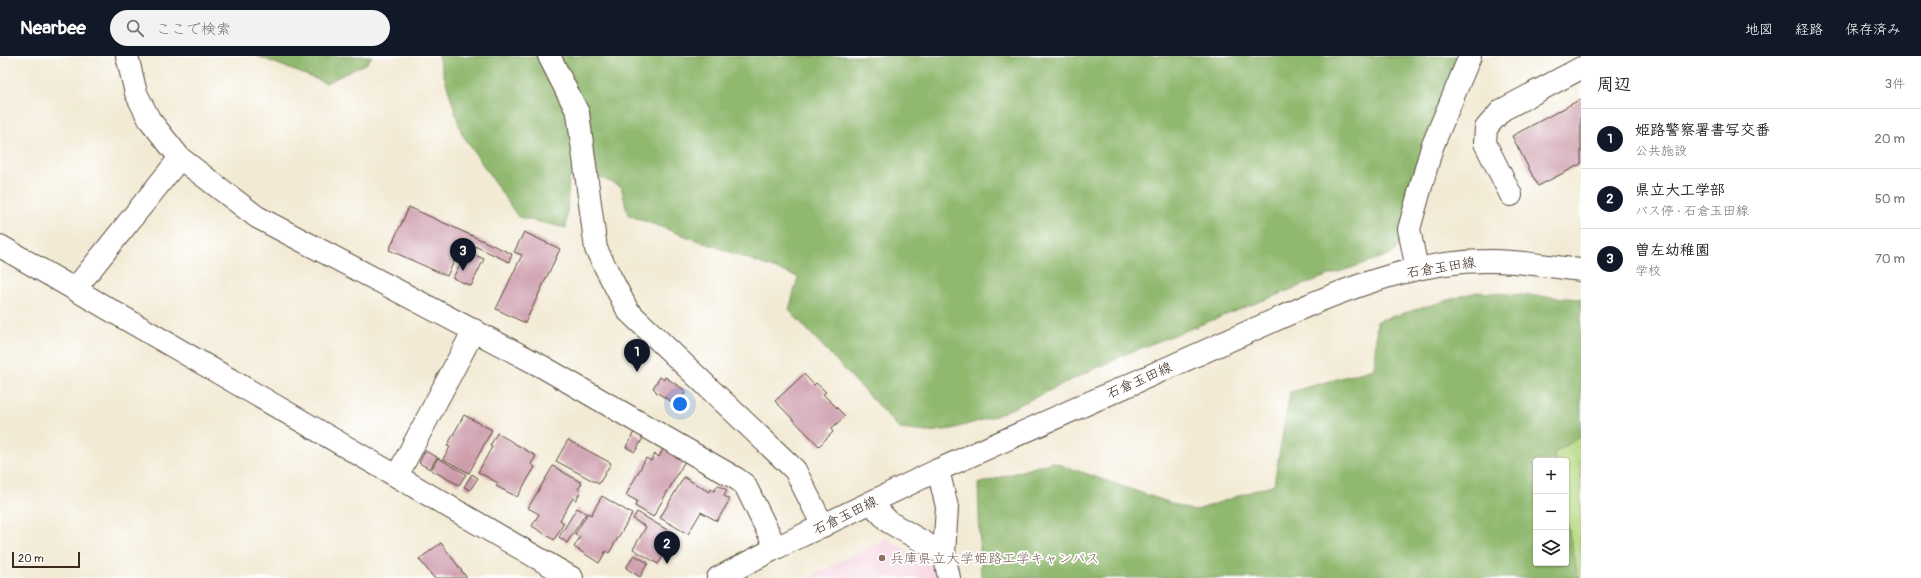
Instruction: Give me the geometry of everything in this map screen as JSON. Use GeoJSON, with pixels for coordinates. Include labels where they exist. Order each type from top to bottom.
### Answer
{"type":"FeatureCollection","features":[{"type":"Feature","properties":{"kind":"street"},"geometry":{"type":"LineString","coordinates":[[127,56],[136,93],[149,119],[180,158],[257,217],[543,367],[737,479],[745,485],[776,548]]}},
{"type":"Feature","properties":{"kind":"street"},"geometry":{"type":"LineString","coordinates":[[549,56],[578,113],[596,249],[628,311],[795,470],[823,526]]}},
{"type":"Feature","properties":{"kind":"street"},"geometry":{"type":"LineString","coordinates":[[1417,269],[1409,229],[1432,147],[1470,56]]}},
{"type":"Feature","properties":{"kind":"street"},"geometry":{"type":"LineString","coordinates":[[1510,195],[1485,142],[1486,128],[1502,110],[1581,68]]}},
{"type":"Feature","properties":{"kind":"street"},"geometry":{"type":"LineString","coordinates":[[75,289],[180,158]]}},
{"type":"Feature","properties":{"kind":"street"},"geometry":{"type":"LineString","coordinates":[[0,246],[572,578]]}},
{"type":"Feature","properties":{"kind":"street","name":"石倉玉田線"},"geometry":{"type":"LineString","coordinates":[[718,578],[776,548],[938,470],[1358,284],[1452,262],[1488,260],[1581,270]]}},
{"type":"Feature","properties":{"kind":"street"},"geometry":{"type":"LineString","coordinates":[[397,476],[474,330]]}},
{"type":"Feature","properties":{"kind":"street"},"geometry":{"type":"LineString","coordinates":[[938,470],[947,507],[944,554],[949,578]]}},
{"type":"Feature","properties":{"kind":"street"},"geometry":{"type":"LineString","coordinates":[[871,503],[889,522],[944,554]]}},
{"type":"Feature","properties":{"kind":"shaded area","name":"兵庫県立大学姫路工学キャンパス"},"geometry":{"type":"Polygon","coordinates":[[[886,538],[949,578],[808,578],[886,538]]]}},
{"type":"Feature","properties":{"kind":"green space"},"geometry":{"type":"Polygon","coordinates":[[[257,56],[372,56],[367,63],[326,83],[257,56]]]}},
{"type":"Feature","properties":{"kind":"green space"},"geometry":{"type":"Polygon","coordinates":[[[438,56],[1473,56],[1416,224],[1392,254],[1318,279],[1128,353],[996,416],[952,429],[927,432],[900,429],[789,310],[798,277],[628,215],[621,186],[601,178],[569,178],[566,228],[518,217],[462,134],[438,56]]]}},
{"type":"Feature","properties":{"kind":"green space"},"geometry":{"type":"Polygon","coordinates":[[[1476,292],[1581,299],[1581,436],[1554,453],[1555,458],[1533,458],[1533,566],[1569,566],[1569,532],[1578,578],[981,578],[978,484],[1052,462],[1194,511],[1274,484],[1290,392],[1374,369],[1377,321],[1476,292]]]}},
{"type":"Feature","properties":{"kind":"green space"},"geometry":{"type":"Polygon","coordinates":[[[1581,436],[1581,578],[1578,578],[1569,532],[1569,458],[1555,458],[1554,453],[1581,436]]]}},
{"type":"Feature","properties":{"kind":"building"},"geometry":{"type":"Polygon","coordinates":[[[1581,99],[1581,164],[1538,186],[1512,136],[1581,99]]]}},
{"type":"Feature","properties":{"kind":"building"},"geometry":{"type":"Polygon","coordinates":[[[409,207],[512,254],[509,262],[464,241],[447,276],[389,250],[409,207]]]}},
{"type":"Feature","properties":{"kind":"building"},"geometry":{"type":"Polygon","coordinates":[[[524,232],[560,249],[525,323],[496,309],[522,255],[514,252],[524,232]]]}},
{"type":"Feature","properties":{"kind":"building"},"geometry":{"type":"Polygon","coordinates":[[[466,251],[484,259],[471,286],[453,278],[466,251]]]}},
{"type":"Feature","properties":{"kind":"building"},"geometry":{"type":"Polygon","coordinates":[[[804,374],[814,385],[816,383],[826,392],[823,394],[845,416],[831,429],[833,432],[819,446],[775,401],[804,374]]]}},
{"type":"Feature","properties":{"kind":"building"},"geometry":{"type":"Polygon","coordinates":[[[660,377],[664,380],[665,377],[686,391],[677,405],[656,392],[653,388],[660,377]]]}},
{"type":"Feature","properties":{"kind":"building"},"geometry":{"type":"Polygon","coordinates":[[[464,415],[492,430],[469,473],[443,459],[450,447],[447,446],[464,415]]]}},
{"type":"Feature","properties":{"kind":"building"},"geometry":{"type":"Polygon","coordinates":[[[634,432],[643,438],[635,452],[626,447],[634,432]]]}},
{"type":"Feature","properties":{"kind":"building"},"geometry":{"type":"Polygon","coordinates":[[[497,433],[536,456],[531,464],[535,467],[517,497],[496,486],[498,483],[478,472],[492,447],[490,446],[497,433]]]}},
{"type":"Feature","properties":{"kind":"building"},"geometry":{"type":"Polygon","coordinates":[[[568,440],[611,463],[599,484],[556,461],[568,440]]]}},
{"type":"Feature","properties":{"kind":"building"},"geometry":{"type":"Polygon","coordinates":[[[663,449],[685,461],[653,517],[635,506],[637,501],[626,495],[646,458],[651,461],[655,454],[659,457],[663,449]]]}},
{"type":"Feature","properties":{"kind":"building"},"geometry":{"type":"Polygon","coordinates":[[[425,451],[437,457],[430,469],[419,463],[425,451]]]}},
{"type":"Feature","properties":{"kind":"building"},"geometry":{"type":"Polygon","coordinates":[[[438,458],[466,474],[459,485],[431,470],[438,458]]]}},
{"type":"Feature","properties":{"kind":"building"},"geometry":{"type":"Polygon","coordinates":[[[553,466],[582,483],[578,489],[581,491],[576,500],[573,498],[560,520],[564,523],[554,540],[532,526],[539,514],[528,508],[553,466]]]}},
{"type":"Feature","properties":{"kind":"building"},"geometry":{"type":"Polygon","coordinates":[[[472,474],[478,478],[470,490],[464,487],[472,474]]]}},
{"type":"Feature","properties":{"kind":"building"},"geometry":{"type":"Polygon","coordinates":[[[684,477],[709,492],[711,489],[714,491],[718,485],[727,490],[724,496],[730,499],[717,521],[701,512],[688,534],[660,518],[684,477]]]}},
{"type":"Feature","properties":{"kind":"building"},"geometry":{"type":"Polygon","coordinates":[[[602,496],[632,514],[609,553],[606,551],[599,563],[574,547],[580,537],[575,534],[588,513],[591,515],[602,496]]]}},
{"type":"Feature","properties":{"kind":"building"},"geometry":{"type":"Polygon","coordinates":[[[577,508],[586,513],[567,543],[559,537],[577,508]]]}},
{"type":"Feature","properties":{"kind":"building"},"geometry":{"type":"Polygon","coordinates":[[[637,512],[674,534],[666,546],[669,548],[658,564],[633,549],[646,527],[633,519],[637,512]]]}},
{"type":"Feature","properties":{"kind":"building"},"geometry":{"type":"Polygon","coordinates":[[[441,543],[467,578],[434,578],[419,559],[441,543]]]}},
{"type":"Feature","properties":{"kind":"building"},"geometry":{"type":"Polygon","coordinates":[[[634,555],[648,563],[640,577],[626,568],[634,555]]]}},
{"type":"Feature","properties":{"kind":"place","name":"曽左幼稚園"},"geometry":{"type":"Point","coordinates":[463,271]}},
{"type":"Feature","properties":{"kind":"place","name":"姫路警察署書写交番"},"geometry":{"type":"Point","coordinates":[637,372]}},
{"type":"Feature","properties":{"kind":"place","name":"兵庫県立大学姫路工学キャンパス"},"geometry":{"type":"Point","coordinates":[882,558]}},
{"type":"Feature","properties":{"kind":"place","name":"県立大工学部"},"geometry":{"type":"Point","coordinates":[667,564]}}]}
